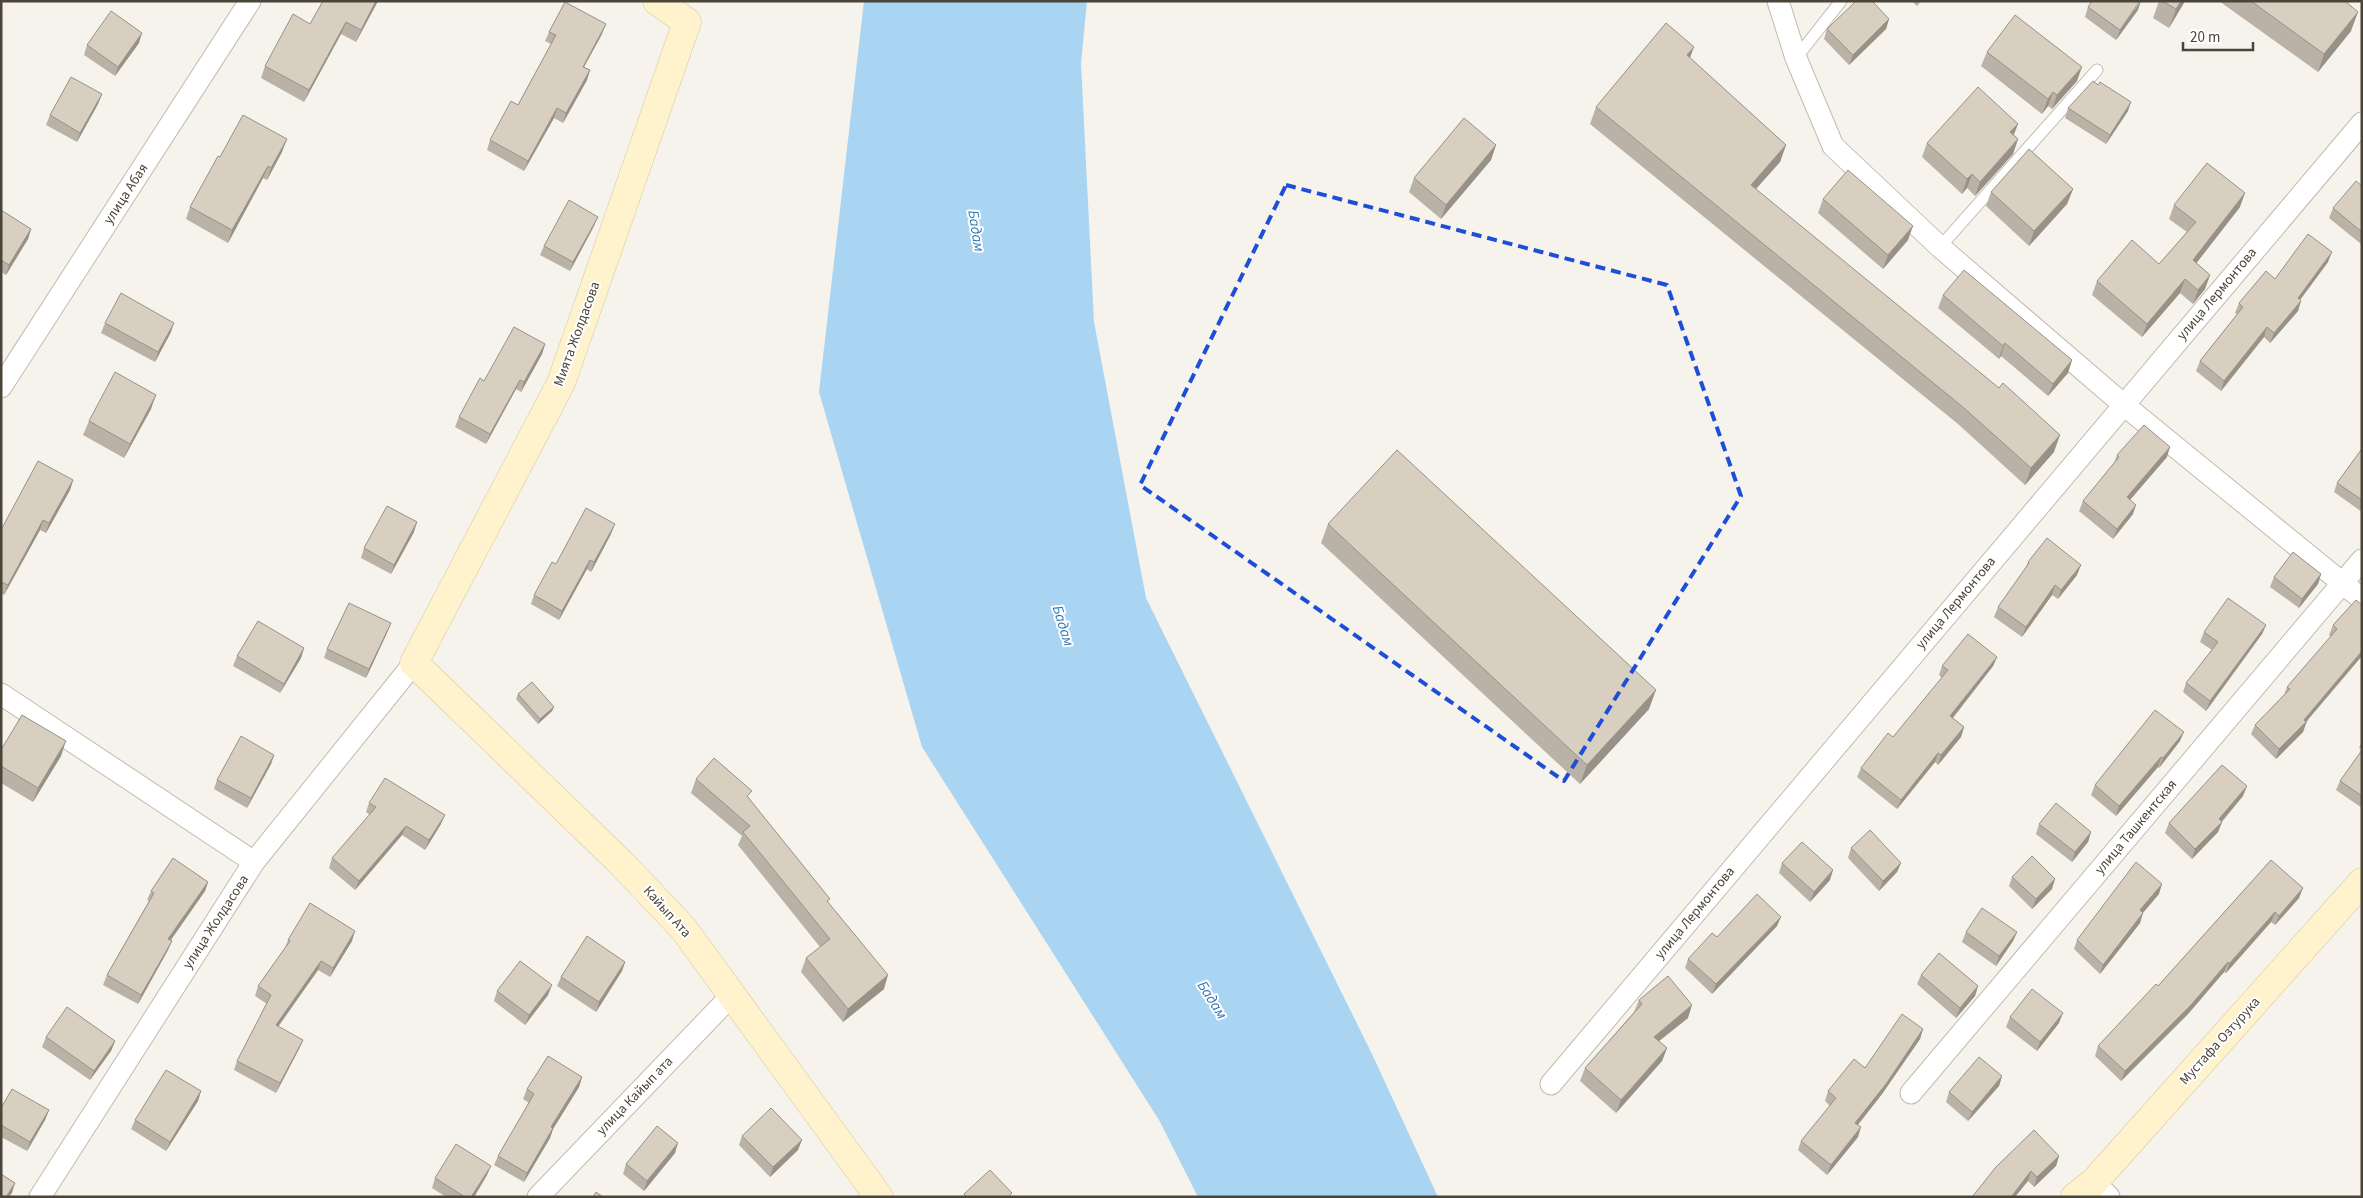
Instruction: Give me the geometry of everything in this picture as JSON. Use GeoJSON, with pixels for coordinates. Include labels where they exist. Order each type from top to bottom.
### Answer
{"type":"FeatureCollection","features":[{"type":"Feature","properties":{"kind":"street","name":"улица Абая"},"geometry":{"type":"LineString","coordinates":[[1,387],[250,1]]}},
{"type":"Feature","properties":{"kind":"street","name":"Мията Жолдасова"},"geometry":{"type":"LineString","coordinates":[[414,663],[561,383],[687,22],[657,1]]}},
{"type":"Feature","properties":{"kind":"street"},"geometry":{"type":"LineString","coordinates":[[1778,1],[1796,58],[1834,146],[1940,248],[2124,405],[2362,599]]}},
{"type":"Feature","properties":{"kind":"street","name":"улица Лермонтова"},"geometry":{"type":"LineString","coordinates":[[1551,1084],[2362,123]]}},
{"type":"Feature","properties":{"kind":"street","name":"улица Ташкентская"},"geometry":{"type":"LineString","coordinates":[[1911,1093],[2362,560]]}},
{"type":"Feature","properties":{"kind":"street","name":"улица Жолдасова"},"geometry":{"type":"LineString","coordinates":[[40,1197],[254,862],[414,663]]}},
{"type":"Feature","properties":{"kind":"street","name":"Кайып Ата"},"geometry":{"type":"LineString","coordinates":[[414,663],[620,862],[683,928],[878,1197]]}},
{"type":"Feature","properties":{"kind":"street"},"geometry":{"type":"LineString","coordinates":[[1,694],[254,862]]}},
{"type":"Feature","properties":{"kind":"street","name":"Мустафа Озтурука"},"geometry":{"type":"LineString","coordinates":[[2092,1192],[2362,882]]}},
{"type":"Feature","properties":{"kind":"street","name":"улица Кайып ата"},"geometry":{"type":"LineString","coordinates":[[538,1197],[732,995]]}},
{"type":"Feature","properties":{"kind":"lane"},"geometry":{"type":"LineString","coordinates":[[1796,58],[1840,1]]}},
{"type":"Feature","properties":{"kind":"lane"},"geometry":{"type":"LineString","coordinates":[[1940,248],[2097,70]]}},
{"type":"Feature","properties":{"kind":"highlighted area"},"geometry":{"type":"Polygon","coordinates":[[[1286,185],[1667,285],[1741,496],[1564,781],[1140,485],[1286,185]]]}},
{"type":"Feature","properties":{"kind":"water","name":"Бадам"},"geometry":{"type":"Polygon","coordinates":[[[864,1],[1087,1],[1081,63],[1094,322],[1146,598],[1372,1054],[1438,1197],[1198,1197],[1159,1120],[922,747],[819,392],[864,1]]]}},
{"type":"Feature","properties":{"kind":"building"},"geometry":{"type":"Polygon","coordinates":[[[323,1],[376,1],[361,30],[346,22],[309,90],[265,66],[293,14],[310,24],[323,1]]]}},
{"type":"Feature","properties":{"kind":"building"},"geometry":{"type":"Polygon","coordinates":[[[1856,1],[1872,1],[1889,19],[1853,55],[1827,29],[1856,1]]]}},
{"type":"Feature","properties":{"kind":"building"},"geometry":{"type":"Polygon","coordinates":[[[2092,1],[2140,1],[2120,30],[2088,7],[2092,1]]]}},
{"type":"Feature","properties":{"kind":"building"},"geometry":{"type":"Polygon","coordinates":[[[2162,1],[2181,1],[2176,9],[2162,1]]]}},
{"type":"Feature","properties":{"kind":"building"},"geometry":{"type":"Polygon","coordinates":[[[2251,1],[2345,1],[2358,12],[2324,54],[2251,1]]]}},
{"type":"Feature","properties":{"kind":"building"},"geometry":{"type":"Polygon","coordinates":[[[565,2],[606,24],[583,67],[590,70],[566,113],[557,108],[528,161],[490,140],[511,101],[518,105],[556,35],[549,32],[565,2]]]}},
{"type":"Feature","properties":{"kind":"building"},"geometry":{"type":"Polygon","coordinates":[[[111,11],[142,33],[118,67],[87,45],[111,11]]]}},
{"type":"Feature","properties":{"kind":"building"},"geometry":{"type":"Polygon","coordinates":[[[2015,15],[2082,67],[2057,95],[2053,92],[2048,99],[1987,52],[2015,15]]]}},
{"type":"Feature","properties":{"kind":"building"},"geometry":{"type":"Polygon","coordinates":[[[1666,23],[1694,47],[1687,55],[1786,145],[1751,185],[1999,388],[2003,383],[2060,435],[2031,468],[1964,408],[1596,107],[1666,23]]]}},
{"type":"Feature","properties":{"kind":"building"},"geometry":{"type":"Polygon","coordinates":[[[71,77],[102,94],[80,133],[50,115],[71,77]]]}},
{"type":"Feature","properties":{"kind":"building"},"geometry":{"type":"Polygon","coordinates":[[[2093,81],[2098,85],[2100,82],[2131,102],[2110,135],[2068,108],[2093,81]]]}},
{"type":"Feature","properties":{"kind":"building"},"geometry":{"type":"Polygon","coordinates":[[[1978,87],[2018,124],[2010,132],[2018,139],[1980,182],[1972,174],[1967,179],[1927,143],[1978,87]]]}},
{"type":"Feature","properties":{"kind":"building"},"geometry":{"type":"Polygon","coordinates":[[[243,115],[287,139],[271,168],[268,166],[232,230],[190,207],[243,115]]]}},
{"type":"Feature","properties":{"kind":"building"},"geometry":{"type":"Polygon","coordinates":[[[1464,118],[1496,145],[1446,205],[1414,178],[1464,118]]]}},
{"type":"Feature","properties":{"kind":"building"},"geometry":{"type":"Polygon","coordinates":[[[2029,149],[2073,189],[2034,231],[1991,192],[2029,149]]]}},
{"type":"Feature","properties":{"kind":"building"},"geometry":{"type":"Polygon","coordinates":[[[2207,163],[2245,193],[2193,260],[2210,275],[2198,290],[2185,279],[2147,324],[2097,281],[2132,240],[2159,264],[2196,222],[2174,205],[2207,163]]]}},
{"type":"Feature","properties":{"kind":"building"},"geometry":{"type":"Polygon","coordinates":[[[1848,170],[1913,226],[1888,255],[1823,199],[1848,170]]]}},
{"type":"Feature","properties":{"kind":"building"},"geometry":{"type":"Polygon","coordinates":[[[2356,181],[2362,186],[2362,232],[2333,208],[2356,181]]]}},
{"type":"Feature","properties":{"kind":"building"},"geometry":{"type":"Polygon","coordinates":[[[569,200],[598,217],[573,262],[544,246],[569,200]]]}},
{"type":"Feature","properties":{"kind":"building"},"geometry":{"type":"Polygon","coordinates":[[[1,210],[31,229],[9,265],[1,260],[1,210]]]}},
{"type":"Feature","properties":{"kind":"building"},"geometry":{"type":"Polygon","coordinates":[[[2308,234],[2332,252],[2298,298],[2301,301],[2274,333],[2267,327],[2224,381],[2200,361],[2243,307],[2239,303],[2266,271],[2275,279],[2308,234]]]}},
{"type":"Feature","properties":{"kind":"building"},"geometry":{"type":"Polygon","coordinates":[[[1964,270],[2072,360],[2053,384],[2005,343],[2003,346],[1943,295],[1964,270]]]}},
{"type":"Feature","properties":{"kind":"building"},"geometry":{"type":"Polygon","coordinates":[[[121,293],[174,323],[158,352],[105,323],[121,293]]]}},
{"type":"Feature","properties":{"kind":"building"},"geometry":{"type":"Polygon","coordinates":[[[514,327],[545,344],[524,382],[520,380],[490,434],[459,417],[480,378],[484,381],[514,327]]]}},
{"type":"Feature","properties":{"kind":"building"},"geometry":{"type":"Polygon","coordinates":[[[115,372],[156,395],[130,444],[89,421],[115,372]]]}},
{"type":"Feature","properties":{"kind":"building"},"geometry":{"type":"Polygon","coordinates":[[[2144,425],[2170,447],[2127,497],[2136,505],[2117,529],[2083,501],[2119,457],[2117,455],[2144,425]]]}},
{"type":"Feature","properties":{"kind":"building"},"geometry":{"type":"Polygon","coordinates":[[[1397,450],[1656,690],[1587,765],[1328,524],[1397,450]]]}},
{"type":"Feature","properties":{"kind":"building"},"geometry":{"type":"Polygon","coordinates":[[[2362,450],[2362,500],[2337,483],[2362,450]]]}},
{"type":"Feature","properties":{"kind":"building"},"geometry":{"type":"Polygon","coordinates":[[[38,461],[73,480],[49,523],[43,520],[8,585],[1,582],[1,530],[38,461]]]}},
{"type":"Feature","properties":{"kind":"building"},"geometry":{"type":"Polygon","coordinates":[[[387,506],[417,522],[394,565],[364,548],[387,506]]]}},
{"type":"Feature","properties":{"kind":"building"},"geometry":{"type":"Polygon","coordinates":[[[586,508],[615,524],[594,562],[590,560],[562,611],[534,595],[552,562],[556,564],[586,508]]]}},
{"type":"Feature","properties":{"kind":"building"},"geometry":{"type":"Polygon","coordinates":[[[2047,538],[2081,565],[2061,590],[2055,585],[2026,627],[1998,607],[2028,562],[2047,538]]]}},
{"type":"Feature","properties":{"kind":"building"},"geometry":{"type":"Polygon","coordinates":[[[2293,552],[2321,574],[2302,599],[2274,577],[2293,552]]]}},
{"type":"Feature","properties":{"kind":"building"},"geometry":{"type":"Polygon","coordinates":[[[2228,598],[2266,625],[2210,701],[2186,683],[2218,642],[2204,632],[2228,598]]]}},
{"type":"Feature","properties":{"kind":"building"},"geometry":{"type":"Polygon","coordinates":[[[2356,600],[2362,605],[2362,651],[2304,720],[2306,722],[2279,749],[2255,725],[2290,689],[2287,687],[2337,629],[2333,625],[2356,600]]]}},
{"type":"Feature","properties":{"kind":"building"},"geometry":{"type":"Polygon","coordinates":[[[349,603],[391,623],[369,669],[327,649],[349,603]]]}},
{"type":"Feature","properties":{"kind":"building"},"geometry":{"type":"Polygon","coordinates":[[[258,621],[304,648],[284,684],[237,656],[258,621]]]}},
{"type":"Feature","properties":{"kind":"building"},"geometry":{"type":"Polygon","coordinates":[[[1968,634],[1997,657],[1950,716],[1964,727],[1941,755],[1938,753],[1901,800],[1861,768],[1888,733],[1893,737],[1948,670],[1942,666],[1968,634]]]}},
{"type":"Feature","properties":{"kind":"building"},"geometry":{"type":"Polygon","coordinates":[[[532,682],[554,707],[540,719],[518,694],[532,682]]]}},
{"type":"Feature","properties":{"kind":"building"},"geometry":{"type":"Polygon","coordinates":[[[2155,710],[2184,732],[2119,806],[2095,785],[2155,710]]]}},
{"type":"Feature","properties":{"kind":"building"},"geometry":{"type":"Polygon","coordinates":[[[22,715],[66,741],[38,788],[1,766],[1,750],[22,715]]]}},
{"type":"Feature","properties":{"kind":"building"},"geometry":{"type":"Polygon","coordinates":[[[241,736],[274,755],[251,798],[217,780],[241,736]]]}},
{"type":"Feature","properties":{"kind":"building"},"geometry":{"type":"Polygon","coordinates":[[[2362,750],[2362,796],[2340,781],[2362,750]]]}},
{"type":"Feature","properties":{"kind":"building"},"geometry":{"type":"Polygon","coordinates":[[[714,758],[752,791],[747,796],[830,899],[827,901],[888,975],[848,1009],[806,958],[830,939],[743,832],[750,826],[696,779],[714,758]]]}},
{"type":"Feature","properties":{"kind":"building"},"geometry":{"type":"Polygon","coordinates":[[[2222,765],[2247,786],[2219,819],[2222,822],[2195,849],[2169,823],[2222,765]]]}},
{"type":"Feature","properties":{"kind":"building"},"geometry":{"type":"Polygon","coordinates":[[[385,778],[445,815],[429,840],[406,826],[359,881],[332,858],[376,807],[369,803],[385,778]]]}},
{"type":"Feature","properties":{"kind":"building"},"geometry":{"type":"Polygon","coordinates":[[[2056,803],[2091,832],[2075,852],[2039,824],[2056,803]]]}},
{"type":"Feature","properties":{"kind":"building"},"geometry":{"type":"Polygon","coordinates":[[[1870,830],[1901,863],[1883,881],[1851,848],[1870,830]]]}},
{"type":"Feature","properties":{"kind":"building"},"geometry":{"type":"Polygon","coordinates":[[[1802,842],[1833,870],[1814,892],[1782,863],[1802,842]]]}},
{"type":"Feature","properties":{"kind":"building"},"geometry":{"type":"Polygon","coordinates":[[[2032,856],[2055,879],[2036,899],[2012,877],[2032,856]]]}},
{"type":"Feature","properties":{"kind":"building"},"geometry":{"type":"Polygon","coordinates":[[[173,858],[208,882],[168,939],[172,941],[141,995],[107,975],[154,893],[151,891],[173,858]]]}},
{"type":"Feature","properties":{"kind":"building"},"geometry":{"type":"Polygon","coordinates":[[[2271,860],[2303,888],[2279,916],[2275,912],[2191,1005],[2125,1071],[2098,1046],[2156,984],[2158,986],[2271,860]]]}},
{"type":"Feature","properties":{"kind":"building"},"geometry":{"type":"Polygon","coordinates":[[[2136,862],[2162,884],[2140,910],[2143,913],[2103,965],[2077,940],[2136,862]]]}},
{"type":"Feature","properties":{"kind":"building"},"geometry":{"type":"Polygon","coordinates":[[[1757,894],[1781,917],[1716,984],[1688,959],[1712,933],[1717,937],[1757,894]]]}},
{"type":"Feature","properties":{"kind":"building"},"geometry":{"type":"Polygon","coordinates":[[[310,903],[355,931],[333,968],[321,961],[276,1025],[303,1040],[280,1083],[237,1061],[271,995],[258,986],[290,941],[288,940],[310,903]]]}},
{"type":"Feature","properties":{"kind":"building"},"geometry":{"type":"Polygon","coordinates":[[[1982,908],[2017,932],[1999,956],[1966,932],[1982,908]]]}},
{"type":"Feature","properties":{"kind":"building"},"geometry":{"type":"Polygon","coordinates":[[[587,936],[625,962],[599,1002],[561,977],[587,936]]]}},
{"type":"Feature","properties":{"kind":"building"},"geometry":{"type":"Polygon","coordinates":[[[1939,953],[1978,986],[1960,1008],[1921,975],[1939,953]]]}},
{"type":"Feature","properties":{"kind":"building"},"geometry":{"type":"Polygon","coordinates":[[[520,961],[552,985],[529,1015],[497,991],[520,961]]]}},
{"type":"Feature","properties":{"kind":"building"},"geometry":{"type":"Polygon","coordinates":[[[1668,976],[1692,1005],[1654,1037],[1667,1048],[1621,1100],[1585,1068],[1642,1004],[1639,1000],[1668,976]]]}},
{"type":"Feature","properties":{"kind":"building"},"geometry":{"type":"Polygon","coordinates":[[[2032,989],[2063,1013],[2040,1042],[2010,1017],[2032,989]]]}},
{"type":"Feature","properties":{"kind":"building"},"geometry":{"type":"Polygon","coordinates":[[[67,1007],[115,1041],[94,1071],[46,1037],[67,1007]]]}},
{"type":"Feature","properties":{"kind":"building"},"geometry":{"type":"Polygon","coordinates":[[[1902,1014],[1923,1029],[1886,1084],[1855,1123],[1861,1127],[1831,1165],[1801,1141],[1836,1098],[1828,1091],[1854,1059],[1865,1068],[1902,1014]]]}},
{"type":"Feature","properties":{"kind":"building"},"geometry":{"type":"Polygon","coordinates":[[[548,1056],[582,1077],[551,1127],[553,1128],[527,1173],[498,1156],[534,1094],[527,1089],[548,1056]]]}},
{"type":"Feature","properties":{"kind":"building"},"geometry":{"type":"Polygon","coordinates":[[[1979,1057],[2002,1076],[1972,1112],[1949,1092],[1979,1057]]]}},
{"type":"Feature","properties":{"kind":"building"},"geometry":{"type":"Polygon","coordinates":[[[166,1070],[201,1091],[170,1142],[135,1120],[166,1070]]]}},
{"type":"Feature","properties":{"kind":"building"},"geometry":{"type":"Polygon","coordinates":[[[12,1089],[49,1110],[30,1142],[1,1125],[1,1108],[12,1089]]]}},
{"type":"Feature","properties":{"kind":"building"},"geometry":{"type":"Polygon","coordinates":[[[771,1108],[802,1140],[773,1167],[742,1136],[771,1108]]]}},
{"type":"Feature","properties":{"kind":"building"},"geometry":{"type":"Polygon","coordinates":[[[657,1126],[678,1143],[647,1181],[626,1164],[657,1126]]]}},
{"type":"Feature","properties":{"kind":"building"},"geometry":{"type":"Polygon","coordinates":[[[2034,1130],[2059,1156],[2037,1177],[2031,1171],[2011,1197],[1972,1197],[1996,1167],[2034,1130]]]}},
{"type":"Feature","properties":{"kind":"building"},"geometry":{"type":"Polygon","coordinates":[[[456,1144],[491,1166],[471,1197],[465,1197],[435,1178],[456,1144]]]}},
{"type":"Feature","properties":{"kind":"building"},"geometry":{"type":"Polygon","coordinates":[[[990,1170],[1012,1193],[1008,1197],[966,1197],[964,1194],[990,1170]]]}},
{"type":"Feature","properties":{"kind":"building"},"geometry":{"type":"Polygon","coordinates":[[[1,1174],[15,1183],[6,1197],[1,1197],[1,1174]]]}},
{"type":"Feature","properties":{"kind":"building"},"geometry":{"type":"Polygon","coordinates":[[[596,1192],[603,1197],[593,1197],[596,1192]]]}}]}
